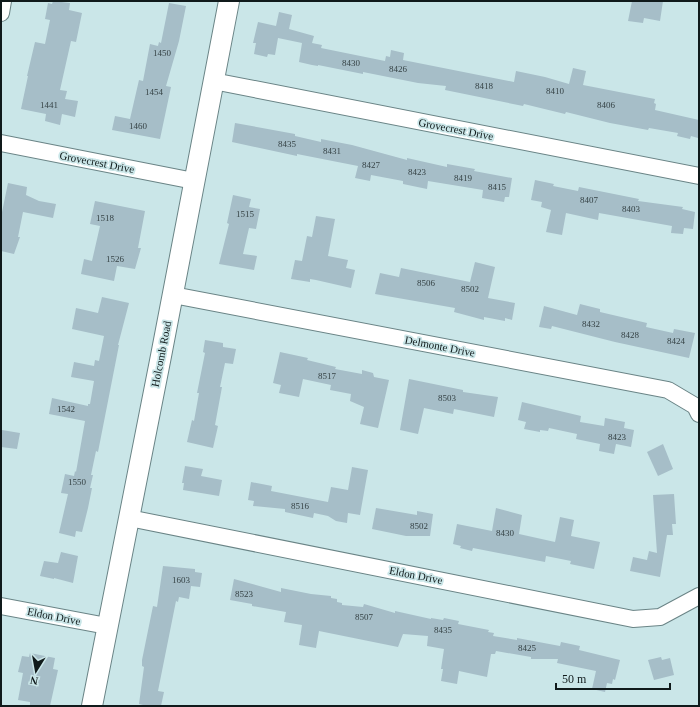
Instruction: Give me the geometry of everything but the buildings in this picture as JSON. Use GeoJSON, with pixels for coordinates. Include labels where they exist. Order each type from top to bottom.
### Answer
{"type":"FeatureCollection","features":[{"type":"Feature","properties":{"kind":"street"},"geometry":{"type":"LineString","coordinates":[[1,13],[3,1]]}},
{"type":"Feature","properties":{"kind":"street","name":"Holcomb Road"},"geometry":{"type":"LineString","coordinates":[[92,706],[229,1]]}},
{"type":"Feature","properties":{"kind":"street","name":"Grovecrest Drive"},"geometry":{"type":"LineString","coordinates":[[213,81],[699,176]]}},
{"type":"Feature","properties":{"kind":"street","name":"Grovecrest Drive"},"geometry":{"type":"LineString","coordinates":[[1,143],[194,181]]}},
{"type":"Feature","properties":{"kind":"street","name":"Delmonte Drive"},"geometry":{"type":"LineString","coordinates":[[173,295],[668,390],[695,406],[699,414]]}},
{"type":"Feature","properties":{"kind":"street","name":"Eldon Drive"},"geometry":{"type":"LineString","coordinates":[[129,518],[633,619],[660,617],[699,596]]}},
{"type":"Feature","properties":{"kind":"street","name":"Eldon Drive"},"geometry":{"type":"LineString","coordinates":[[1,606],[107,626]]}}]}
